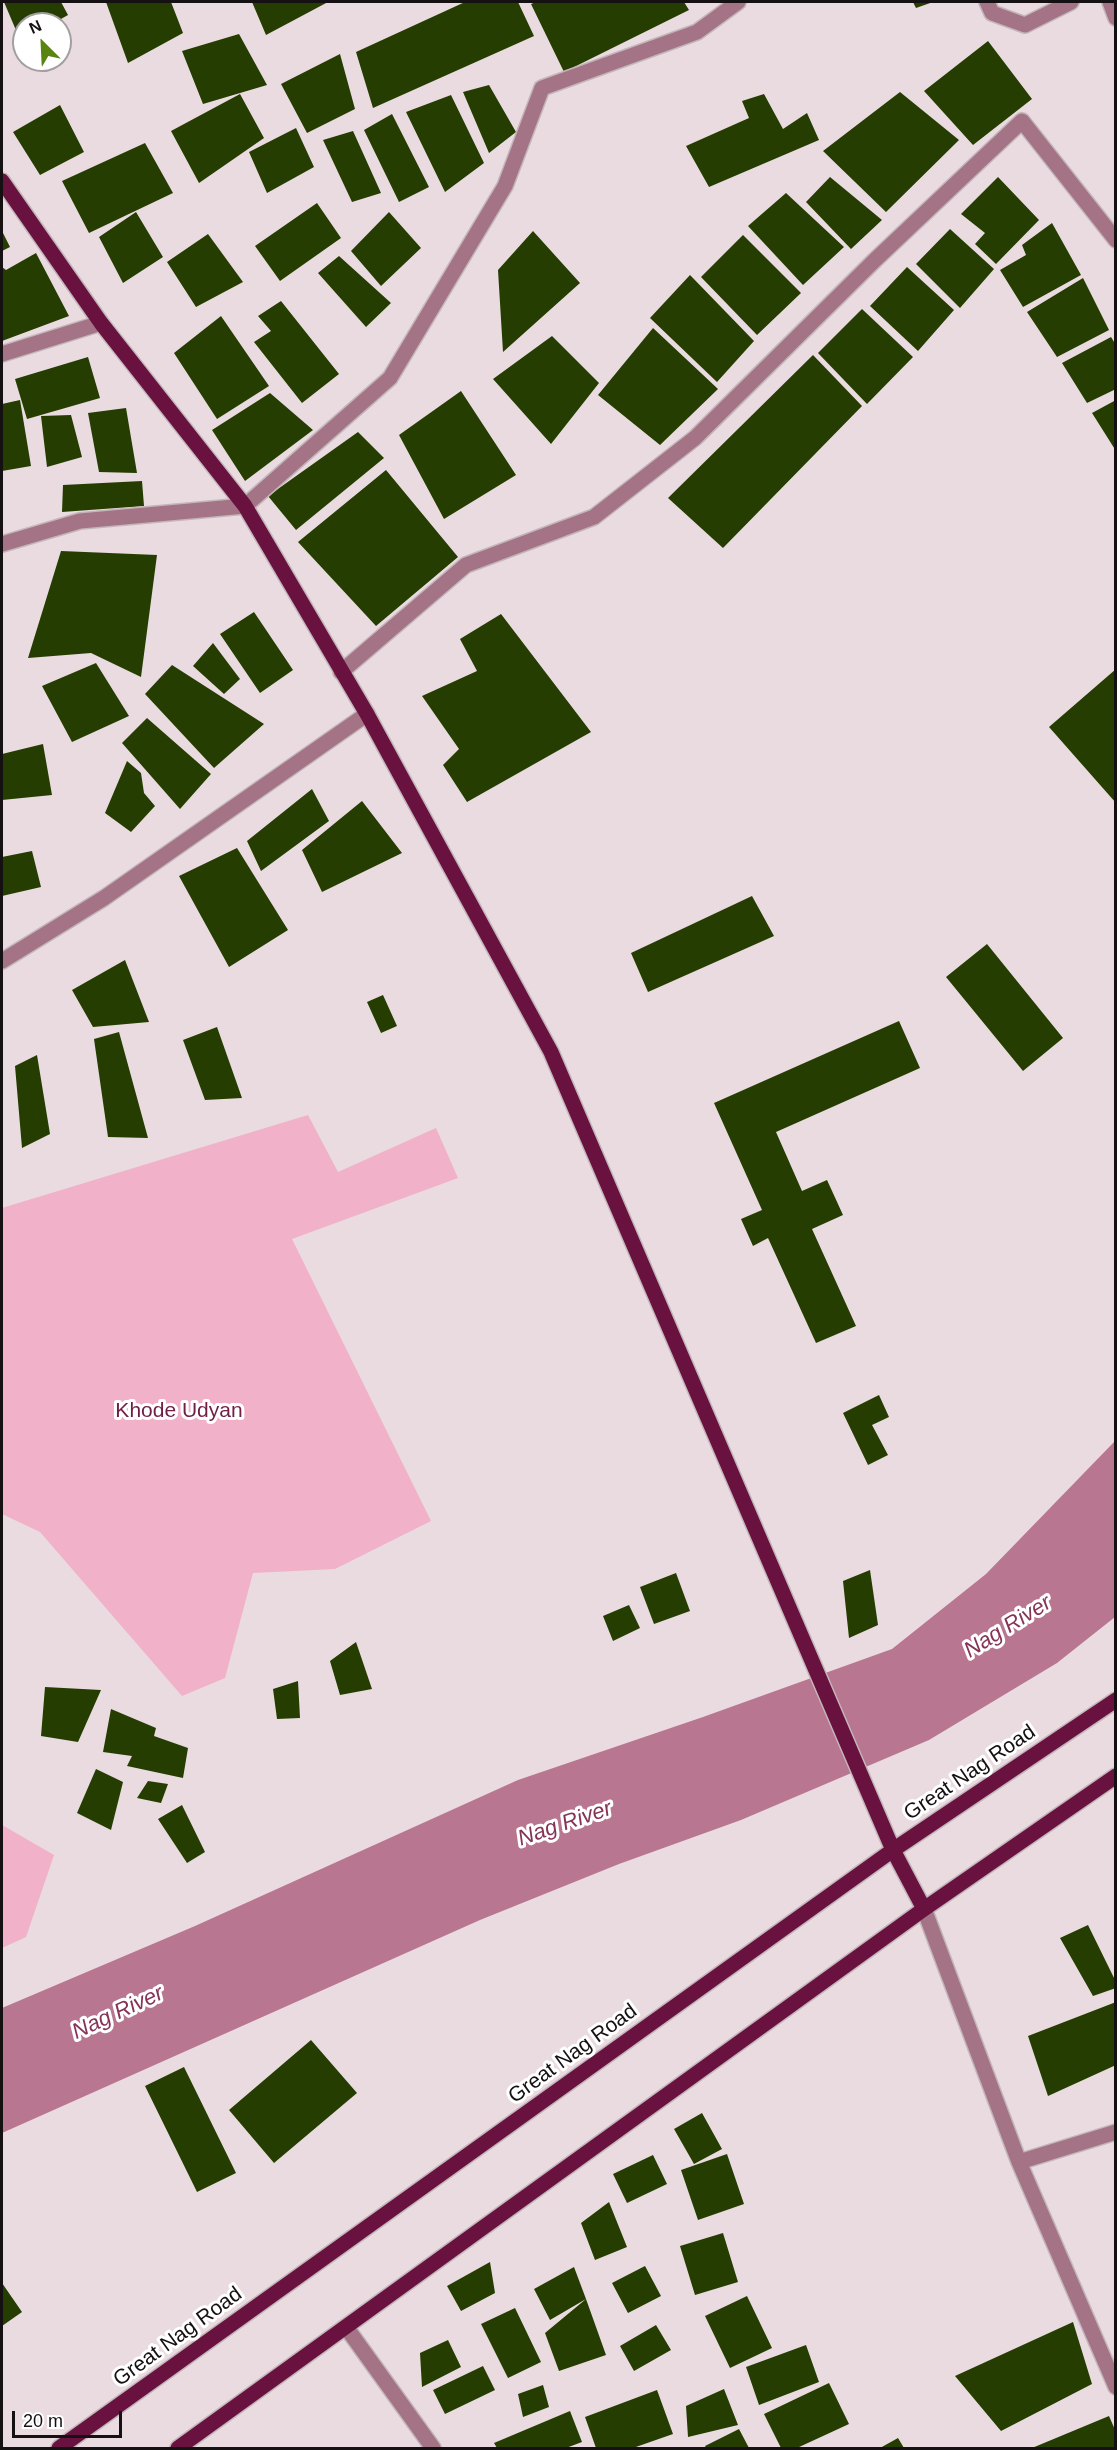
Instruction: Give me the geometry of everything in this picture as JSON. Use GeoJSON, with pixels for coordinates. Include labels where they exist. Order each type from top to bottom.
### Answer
{"type":"FeatureCollection","features":[{"type":"Feature","properties":{"kind":"main road"},"geometry":{"type":"LineString","coordinates":[[2,181],[101,323],[245,506],[367,714],[551,1052],[893,1850],[924,1909]]}},
{"type":"Feature","properties":{"kind":"main road","name":"Great Nag Road"},"geometry":{"type":"LineString","coordinates":[[58,2448],[893,1850],[1116,1700]]}},
{"type":"Feature","properties":{"kind":"main road"},"geometry":{"type":"LineString","coordinates":[[178,2448],[924,1909],[1116,1776]]}},
{"type":"Feature","properties":{"kind":"street"},"geometry":{"type":"LineString","coordinates":[[2,544],[80,521],[245,506],[390,378],[504,186],[542,88],[697,32],[738,2]]}},
{"type":"Feature","properties":{"kind":"street"},"geometry":{"type":"LineString","coordinates":[[987,2],[992,13],[1024,25],[1071,2]]}},
{"type":"Feature","properties":{"kind":"street"},"geometry":{"type":"LineString","coordinates":[[1110,2],[1116,18]]}},
{"type":"Feature","properties":{"kind":"street"},"geometry":{"type":"LineString","coordinates":[[341,672],[466,565],[594,517],[695,438],[875,260],[1022,121],[1116,240]]}},
{"type":"Feature","properties":{"kind":"street"},"geometry":{"type":"LineString","coordinates":[[2,354],[101,323]]}},
{"type":"Feature","properties":{"kind":"street"},"geometry":{"type":"LineString","coordinates":[[2,961],[104,898],[367,714]]}},
{"type":"Feature","properties":{"kind":"street"},"geometry":{"type":"LineString","coordinates":[[924,1909],[1019,2162],[1116,2387]]}},
{"type":"Feature","properties":{"kind":"street"},"geometry":{"type":"LineString","coordinates":[[1019,2162],[1116,2132]]}},
{"type":"Feature","properties":{"kind":"street"},"geometry":{"type":"LineString","coordinates":[[346,2327],[433,2448]]}},
{"type":"Feature","properties":{"kind":"green space","name":"Khode Udyan"},"geometry":{"type":"Polygon","coordinates":[[[308,1115],[338,1172],[436,1128],[458,1178],[292,1239],[431,1521],[335,1569],[253,1573],[225,1678],[182,1696],[40,1532],[2,1514],[2,1208],[308,1115]]]}},
{"type":"Feature","properties":{"kind":"green space"},"geometry":{"type":"Polygon","coordinates":[[[2,1825],[54,1855],[26,1937],[2,1948],[2,1825]]]}},
{"type":"Feature","properties":{"kind":"water","name":"Nag River"},"geometry":{"type":"Polygon","coordinates":[[[1115,1441],[1115,1617],[1057,1663],[929,1740],[741,1820],[619,1864],[480,1920],[2,2133],[2,2008],[195,1926],[518,1780],[892,1649],[986,1574],[1115,1441]]]}},
{"type":"Feature","properties":{"kind":"building"},"geometry":{"type":"Polygon","coordinates":[[[4,2],[61,2],[66,12],[12,12],[12,21],[4,2]]]}},
{"type":"Feature","properties":{"kind":"building"},"geometry":{"type":"Polygon","coordinates":[[[106,2],[171,2],[183,33],[128,63],[106,2]]]}},
{"type":"Feature","properties":{"kind":"building"},"geometry":{"type":"Polygon","coordinates":[[[252,2],[328,2],[266,35],[252,2]]]}},
{"type":"Feature","properties":{"kind":"building"},"geometry":{"type":"Polygon","coordinates":[[[465,2],[518,2],[534,36],[373,108],[356,52],[465,2]]]}},
{"type":"Feature","properties":{"kind":"building"},"geometry":{"type":"Polygon","coordinates":[[[536,2],[684,2],[689,10],[564,72],[531,4],[536,2]]]}},
{"type":"Feature","properties":{"kind":"building"},"geometry":{"type":"Polygon","coordinates":[[[913,2],[933,2],[916,8],[913,2]]]}},
{"type":"Feature","properties":{"kind":"building"},"geometry":{"type":"Polygon","coordinates":[[[239,34],[267,85],[203,104],[182,51],[239,34]]]}},
{"type":"Feature","properties":{"kind":"building"},"geometry":{"type":"Polygon","coordinates":[[[988,41],[1032,99],[973,145],[924,91],[988,41]]]}},
{"type":"Feature","properties":{"kind":"building"},"geometry":{"type":"Polygon","coordinates":[[[340,54],[355,109],[307,133],[281,84],[340,54]]]}},
{"type":"Feature","properties":{"kind":"building"},"geometry":{"type":"Polygon","coordinates":[[[489,85],[516,132],[489,153],[463,92],[489,85]]]}},
{"type":"Feature","properties":{"kind":"building"},"geometry":{"type":"Polygon","coordinates":[[[900,92],[959,140],[886,212],[823,151],[900,92]]]}},
{"type":"Feature","properties":{"kind":"building"},"geometry":{"type":"Polygon","coordinates":[[[240,94],[264,138],[199,183],[171,131],[240,94]]]}},
{"type":"Feature","properties":{"kind":"building"},"geometry":{"type":"Polygon","coordinates":[[[764,94],[783,129],[807,113],[819,140],[709,187],[686,146],[749,118],[742,101],[764,94]]]}},
{"type":"Feature","properties":{"kind":"building"},"geometry":{"type":"Polygon","coordinates":[[[451,95],[484,163],[445,192],[406,112],[451,95]]]}},
{"type":"Feature","properties":{"kind":"building"},"geometry":{"type":"Polygon","coordinates":[[[60,105],[84,152],[40,175],[13,132],[60,105]]]}},
{"type":"Feature","properties":{"kind":"building"},"geometry":{"type":"Polygon","coordinates":[[[392,114],[429,187],[399,202],[364,130],[392,114]]]}},
{"type":"Feature","properties":{"kind":"building"},"geometry":{"type":"Polygon","coordinates":[[[296,128],[314,167],[267,193],[249,152],[296,128]]]}},
{"type":"Feature","properties":{"kind":"building"},"geometry":{"type":"Polygon","coordinates":[[[353,131],[381,193],[352,202],[323,140],[353,131]]]}},
{"type":"Feature","properties":{"kind":"building"},"geometry":{"type":"Polygon","coordinates":[[[145,143],[173,193],[89,233],[62,181],[145,143]]]}},
{"type":"Feature","properties":{"kind":"building"},"geometry":{"type":"Polygon","coordinates":[[[830,177],[882,220],[851,249],[806,202],[830,177]]]}},
{"type":"Feature","properties":{"kind":"building"},"geometry":{"type":"Polygon","coordinates":[[[998,177],[1039,220],[996,264],[975,244],[985,233],[961,214],[998,177]]]}},
{"type":"Feature","properties":{"kind":"building"},"geometry":{"type":"Polygon","coordinates":[[[786,193],[844,247],[803,285],[748,226],[786,193]]]}},
{"type":"Feature","properties":{"kind":"building"},"geometry":{"type":"Polygon","coordinates":[[[317,203],[341,238],[280,281],[255,246],[317,203]]]}},
{"type":"Feature","properties":{"kind":"building"},"geometry":{"type":"Polygon","coordinates":[[[136,212],[163,257],[123,283],[99,237],[136,212]]]}},
{"type":"Feature","properties":{"kind":"building"},"geometry":{"type":"Polygon","coordinates":[[[389,212],[421,248],[381,286],[351,251],[389,212]]]}},
{"type":"Feature","properties":{"kind":"building"},"geometry":{"type":"Polygon","coordinates":[[[1052,223],[1081,275],[1023,307],[1000,270],[1026,255],[1022,245],[1052,223]]]}},
{"type":"Feature","properties":{"kind":"building"},"geometry":{"type":"Polygon","coordinates":[[[950,229],[994,269],[960,308],[916,264],[950,229]]]}},
{"type":"Feature","properties":{"kind":"building"},"geometry":{"type":"Polygon","coordinates":[[[2,231],[10,247],[2,251],[2,231]]]}},
{"type":"Feature","properties":{"kind":"building"},"geometry":{"type":"Polygon","coordinates":[[[533,231],[580,283],[503,352],[498,270],[533,231]]]}},
{"type":"Feature","properties":{"kind":"building"},"geometry":{"type":"Polygon","coordinates":[[[208,234],[243,282],[196,307],[167,262],[208,234]]]}},
{"type":"Feature","properties":{"kind":"building"},"geometry":{"type":"Polygon","coordinates":[[[743,235],[801,293],[757,335],[701,277],[743,235]]]}},
{"type":"Feature","properties":{"kind":"building"},"geometry":{"type":"Polygon","coordinates":[[[36,253],[69,316],[2,341],[2,267],[6,270],[36,253]]]}},
{"type":"Feature","properties":{"kind":"building"},"geometry":{"type":"Polygon","coordinates":[[[339,256],[391,303],[366,327],[318,273],[339,256]]]}},
{"type":"Feature","properties":{"kind":"building"},"geometry":{"type":"Polygon","coordinates":[[[907,267],[954,310],[918,351],[870,306],[907,267]]]}},
{"type":"Feature","properties":{"kind":"building"},"geometry":{"type":"Polygon","coordinates":[[[690,275],[754,341],[717,382],[650,318],[690,275]]]}},
{"type":"Feature","properties":{"kind":"building"},"geometry":{"type":"Polygon","coordinates":[[[1083,278],[1109,330],[1057,357],[1027,312],[1083,278]]]}},
{"type":"Feature","properties":{"kind":"building"},"geometry":{"type":"Polygon","coordinates":[[[281,301],[339,374],[302,403],[254,342],[271,331],[258,316],[281,301]]]}},
{"type":"Feature","properties":{"kind":"building"},"geometry":{"type":"Polygon","coordinates":[[[862,309],[913,357],[867,404],[818,353],[862,309]]]}},
{"type":"Feature","properties":{"kind":"building"},"geometry":{"type":"Polygon","coordinates":[[[221,316],[269,386],[217,419],[174,353],[221,316]]]}},
{"type":"Feature","properties":{"kind":"building"},"geometry":{"type":"Polygon","coordinates":[[[653,328],[718,389],[660,445],[598,395],[653,328]]]}},
{"type":"Feature","properties":{"kind":"building"},"geometry":{"type":"Polygon","coordinates":[[[552,336],[599,383],[551,444],[493,379],[552,336]]]}},
{"type":"Feature","properties":{"kind":"building"},"geometry":{"type":"Polygon","coordinates":[[[1111,337],[1116,345],[1116,389],[1087,403],[1062,363],[1111,337]]]}},
{"type":"Feature","properties":{"kind":"building"},"geometry":{"type":"Polygon","coordinates":[[[813,355],[862,406],[723,548],[668,498],[813,355]]]}},
{"type":"Feature","properties":{"kind":"building"},"geometry":{"type":"Polygon","coordinates":[[[88,357],[100,398],[27,419],[15,379],[88,357]]]}},
{"type":"Feature","properties":{"kind":"building"},"geometry":{"type":"Polygon","coordinates":[[[461,391],[516,475],[444,519],[399,435],[461,391]]]}},
{"type":"Feature","properties":{"kind":"building"},"geometry":{"type":"Polygon","coordinates":[[[270,393],[313,430],[245,481],[212,430],[270,393]]]}},
{"type":"Feature","properties":{"kind":"building"},"geometry":{"type":"Polygon","coordinates":[[[20,400],[31,466],[2,471],[2,404],[20,400]]]}},
{"type":"Feature","properties":{"kind":"building"},"geometry":{"type":"Polygon","coordinates":[[[1116,400],[1116,451],[1092,413],[1116,400]]]}},
{"type":"Feature","properties":{"kind":"building"},"geometry":{"type":"Polygon","coordinates":[[[126,408],[137,473],[99,472],[88,413],[126,408]]]}},
{"type":"Feature","properties":{"kind":"building"},"geometry":{"type":"Polygon","coordinates":[[[71,415],[82,457],[47,467],[41,416],[71,415]]]}},
{"type":"Feature","properties":{"kind":"building"},"geometry":{"type":"Polygon","coordinates":[[[358,432],[384,458],[296,530],[268,496],[358,432]]]}},
{"type":"Feature","properties":{"kind":"building"},"geometry":{"type":"Polygon","coordinates":[[[386,470],[458,557],[376,626],[298,542],[386,470]]]}},
{"type":"Feature","properties":{"kind":"building"},"geometry":{"type":"Polygon","coordinates":[[[142,481],[144,506],[62,512],[63,485],[142,481]]]}},
{"type":"Feature","properties":{"kind":"building"},"geometry":{"type":"Polygon","coordinates":[[[61,551],[157,555],[141,677],[91,653],[28,658],[61,551]]]}},
{"type":"Feature","properties":{"kind":"building"},"geometry":{"type":"Polygon","coordinates":[[[254,612],[293,670],[260,693],[220,634],[254,612]]]}},
{"type":"Feature","properties":{"kind":"building"},"geometry":{"type":"Polygon","coordinates":[[[501,614],[591,732],[467,802],[443,765],[459,749],[422,696],[477,671],[460,639],[501,614]]]}},
{"type":"Feature","properties":{"kind":"building"},"geometry":{"type":"Polygon","coordinates":[[[213,643],[240,679],[224,694],[193,666],[213,643]]]}},
{"type":"Feature","properties":{"kind":"building"},"geometry":{"type":"Polygon","coordinates":[[[96,663],[129,716],[72,742],[42,686],[96,663]]]}},
{"type":"Feature","properties":{"kind":"building"},"geometry":{"type":"Polygon","coordinates":[[[172,665],[264,724],[214,768],[145,694],[172,665]]]}},
{"type":"Feature","properties":{"kind":"building"},"geometry":{"type":"Polygon","coordinates":[[[1116,669],[1116,803],[1049,727],[1116,669]]]}},
{"type":"Feature","properties":{"kind":"building"},"geometry":{"type":"Polygon","coordinates":[[[147,718],[211,774],[180,809],[122,743],[147,718]]]}},
{"type":"Feature","properties":{"kind":"building"},"geometry":{"type":"Polygon","coordinates":[[[43,744],[52,795],[2,800],[2,754],[43,744]]]}},
{"type":"Feature","properties":{"kind":"building"},"geometry":{"type":"Polygon","coordinates":[[[127,761],[141,773],[144,793],[155,806],[131,832],[105,813],[127,761]]]}},
{"type":"Feature","properties":{"kind":"building"},"geometry":{"type":"Polygon","coordinates":[[[312,789],[329,821],[261,871],[247,841],[312,789]]]}},
{"type":"Feature","properties":{"kind":"building"},"geometry":{"type":"Polygon","coordinates":[[[362,801],[402,853],[322,892],[302,850],[362,801]]]}},
{"type":"Feature","properties":{"kind":"building"},"geometry":{"type":"Polygon","coordinates":[[[237,848],[288,930],[229,967],[179,876],[237,848]]]}},
{"type":"Feature","properties":{"kind":"building"},"geometry":{"type":"Polygon","coordinates":[[[32,851],[41,887],[2,896],[2,857],[32,851]]]}},
{"type":"Feature","properties":{"kind":"building"},"geometry":{"type":"Polygon","coordinates":[[[752,896],[774,936],[648,992],[631,953],[752,896]]]}},
{"type":"Feature","properties":{"kind":"building"},"geometry":{"type":"Polygon","coordinates":[[[987,944],[1063,1038],[1023,1071],[946,977],[987,944]]]}},
{"type":"Feature","properties":{"kind":"building"},"geometry":{"type":"Polygon","coordinates":[[[125,960],[149,1022],[93,1027],[72,990],[125,960]]]}},
{"type":"Feature","properties":{"kind":"building"},"geometry":{"type":"Polygon","coordinates":[[[383,995],[397,1026],[381,1033],[367,1002],[383,995]]]}},
{"type":"Feature","properties":{"kind":"building"},"geometry":{"type":"Polygon","coordinates":[[[899,1021],[920,1068],[776,1132],[802,1191],[827,1180],[843,1215],[812,1229],[856,1326],[816,1343],[768,1238],[753,1246],[741,1219],[762,1210],[714,1103],[899,1021]]]}},
{"type":"Feature","properties":{"kind":"building"},"geometry":{"type":"Polygon","coordinates":[[[217,1027],[242,1098],[205,1100],[183,1040],[217,1027]]]}},
{"type":"Feature","properties":{"kind":"building"},"geometry":{"type":"Polygon","coordinates":[[[119,1032],[148,1138],[108,1137],[94,1039],[119,1032]]]}},
{"type":"Feature","properties":{"kind":"building"},"geometry":{"type":"Polygon","coordinates":[[[37,1055],[50,1134],[22,1148],[15,1066],[37,1055]]]}},
{"type":"Feature","properties":{"kind":"building"},"geometry":{"type":"Polygon","coordinates":[[[879,1395],[889,1417],[872,1425],[888,1455],[868,1465],[843,1413],[879,1395]]]}},
{"type":"Feature","properties":{"kind":"building"},"geometry":{"type":"Polygon","coordinates":[[[870,1570],[878,1625],[849,1638],[843,1581],[870,1570]]]}},
{"type":"Feature","properties":{"kind":"building"},"geometry":{"type":"Polygon","coordinates":[[[676,1573],[690,1611],[654,1624],[640,1587],[676,1573]]]}},
{"type":"Feature","properties":{"kind":"building"},"geometry":{"type":"Polygon","coordinates":[[[629,1605],[640,1628],[613,1641],[603,1616],[629,1605]]]}},
{"type":"Feature","properties":{"kind":"building"},"geometry":{"type":"Polygon","coordinates":[[[356,1642],[372,1689],[340,1695],[330,1661],[356,1642]]]}},
{"type":"Feature","properties":{"kind":"building"},"geometry":{"type":"Polygon","coordinates":[[[298,1681],[300,1718],[277,1719],[273,1689],[298,1681]]]}},
{"type":"Feature","properties":{"kind":"building"},"geometry":{"type":"Polygon","coordinates":[[[45,1687],[101,1690],[78,1742],[41,1736],[45,1687]]]}},
{"type":"Feature","properties":{"kind":"building"},"geometry":{"type":"Polygon","coordinates":[[[111,1709],[156,1728],[154,1736],[188,1748],[183,1778],[127,1766],[132,1756],[103,1752],[111,1709]]]}},
{"type":"Feature","properties":{"kind":"building"},"geometry":{"type":"Polygon","coordinates":[[[96,1769],[123,1782],[111,1830],[77,1813],[96,1769]]]}},
{"type":"Feature","properties":{"kind":"building"},"geometry":{"type":"Polygon","coordinates":[[[148,1781],[168,1784],[161,1803],[137,1798],[148,1781]]]}},
{"type":"Feature","properties":{"kind":"building"},"geometry":{"type":"Polygon","coordinates":[[[182,1805],[205,1852],[187,1863],[158,1819],[182,1805]]]}},
{"type":"Feature","properties":{"kind":"building"},"geometry":{"type":"Polygon","coordinates":[[[1088,1925],[1116,1982],[1116,1988],[1093,1996],[1060,1938],[1088,1925]]]}},
{"type":"Feature","properties":{"kind":"building"},"geometry":{"type":"Polygon","coordinates":[[[1116,2002],[1116,2065],[1048,2096],[1028,2036],[1116,2002]]]}},
{"type":"Feature","properties":{"kind":"building"},"geometry":{"type":"Polygon","coordinates":[[[311,2040],[357,2093],[274,2163],[229,2110],[311,2040]]]}},
{"type":"Feature","properties":{"kind":"building"},"geometry":{"type":"Polygon","coordinates":[[[184,2067],[236,2173],[197,2192],[145,2086],[184,2067]]]}},
{"type":"Feature","properties":{"kind":"building"},"geometry":{"type":"Polygon","coordinates":[[[702,2113],[722,2149],[694,2164],[674,2129],[702,2113]]]}},
{"type":"Feature","properties":{"kind":"building"},"geometry":{"type":"Polygon","coordinates":[[[727,2154],[744,2204],[698,2220],[681,2170],[727,2154]]]}},
{"type":"Feature","properties":{"kind":"building"},"geometry":{"type":"Polygon","coordinates":[[[653,2155],[667,2184],[627,2203],[613,2174],[653,2155]]]}},
{"type":"Feature","properties":{"kind":"building"},"geometry":{"type":"Polygon","coordinates":[[[609,2202],[627,2247],[595,2260],[581,2223],[609,2202]]]}},
{"type":"Feature","properties":{"kind":"building"},"geometry":{"type":"Polygon","coordinates":[[[723,2233],[738,2282],[695,2295],[680,2246],[723,2233]]]}},
{"type":"Feature","properties":{"kind":"building"},"geometry":{"type":"Polygon","coordinates":[[[490,2262],[495,2293],[461,2311],[447,2286],[490,2262]]]}},
{"type":"Feature","properties":{"kind":"building"},"geometry":{"type":"Polygon","coordinates":[[[645,2266],[661,2296],[628,2313],[612,2283],[645,2266]]]}},
{"type":"Feature","properties":{"kind":"building"},"geometry":{"type":"Polygon","coordinates":[[[574,2267],[586,2299],[550,2320],[534,2289],[574,2267]]]}},
{"type":"Feature","properties":{"kind":"building"},"geometry":{"type":"Polygon","coordinates":[[[2,2283],[22,2312],[2,2326],[2,2283]]]}},
{"type":"Feature","properties":{"kind":"building"},"geometry":{"type":"Polygon","coordinates":[[[747,2296],[772,2348],[730,2368],[705,2316],[747,2296]]]}},
{"type":"Feature","properties":{"kind":"building"},"geometry":{"type":"Polygon","coordinates":[[[586,2299],[606,2355],[559,2371],[545,2333],[586,2299]]]}},
{"type":"Feature","properties":{"kind":"building"},"geometry":{"type":"Polygon","coordinates":[[[515,2308],[541,2362],[508,2378],[481,2324],[515,2308]]]}},
{"type":"Feature","properties":{"kind":"building"},"geometry":{"type":"Polygon","coordinates":[[[1073,2322],[1092,2384],[1001,2431],[955,2376],[1073,2322]]]}},
{"type":"Feature","properties":{"kind":"building"},"geometry":{"type":"Polygon","coordinates":[[[656,2325],[671,2350],[634,2371],[620,2346],[656,2325]]]}},
{"type":"Feature","properties":{"kind":"building"},"geometry":{"type":"Polygon","coordinates":[[[448,2340],[461,2367],[422,2387],[420,2353],[448,2340]]]}},
{"type":"Feature","properties":{"kind":"building"},"geometry":{"type":"Polygon","coordinates":[[[806,2345],[819,2382],[759,2405],[746,2367],[806,2345]]]}},
{"type":"Feature","properties":{"kind":"building"},"geometry":{"type":"Polygon","coordinates":[[[483,2366],[495,2390],[445,2414],[433,2390],[483,2366]]]}},
{"type":"Feature","properties":{"kind":"building"},"geometry":{"type":"Polygon","coordinates":[[[829,2383],[849,2424],[797,2448],[781,2448],[764,2414],[829,2383]]]}},
{"type":"Feature","properties":{"kind":"building"},"geometry":{"type":"Polygon","coordinates":[[[543,2385],[549,2407],[523,2417],[518,2394],[543,2385]]]}},
{"type":"Feature","properties":{"kind":"building"},"geometry":{"type":"Polygon","coordinates":[[[724,2389],[738,2425],[688,2437],[686,2406],[724,2389]]]}},
{"type":"Feature","properties":{"kind":"building"},"geometry":{"type":"Polygon","coordinates":[[[657,2390],[673,2434],[633,2448],[596,2448],[585,2417],[657,2390]]]}},
{"type":"Feature","properties":{"kind":"building"},"geometry":{"type":"Polygon","coordinates":[[[570,2411],[582,2442],[566,2448],[497,2448],[494,2443],[570,2411]]]}},
{"type":"Feature","properties":{"kind":"building"},"geometry":{"type":"Polygon","coordinates":[[[1109,2416],[1116,2432],[1116,2448],[1032,2448],[1109,2416]]]}},
{"type":"Feature","properties":{"kind":"building"},"geometry":{"type":"Polygon","coordinates":[[[739,2429],[749,2448],[706,2448],[705,2446],[739,2429]]]}},
{"type":"Feature","properties":{"kind":"building"},"geometry":{"type":"Polygon","coordinates":[[[898,2438],[904,2448],[880,2448],[898,2438]]]}}]}
